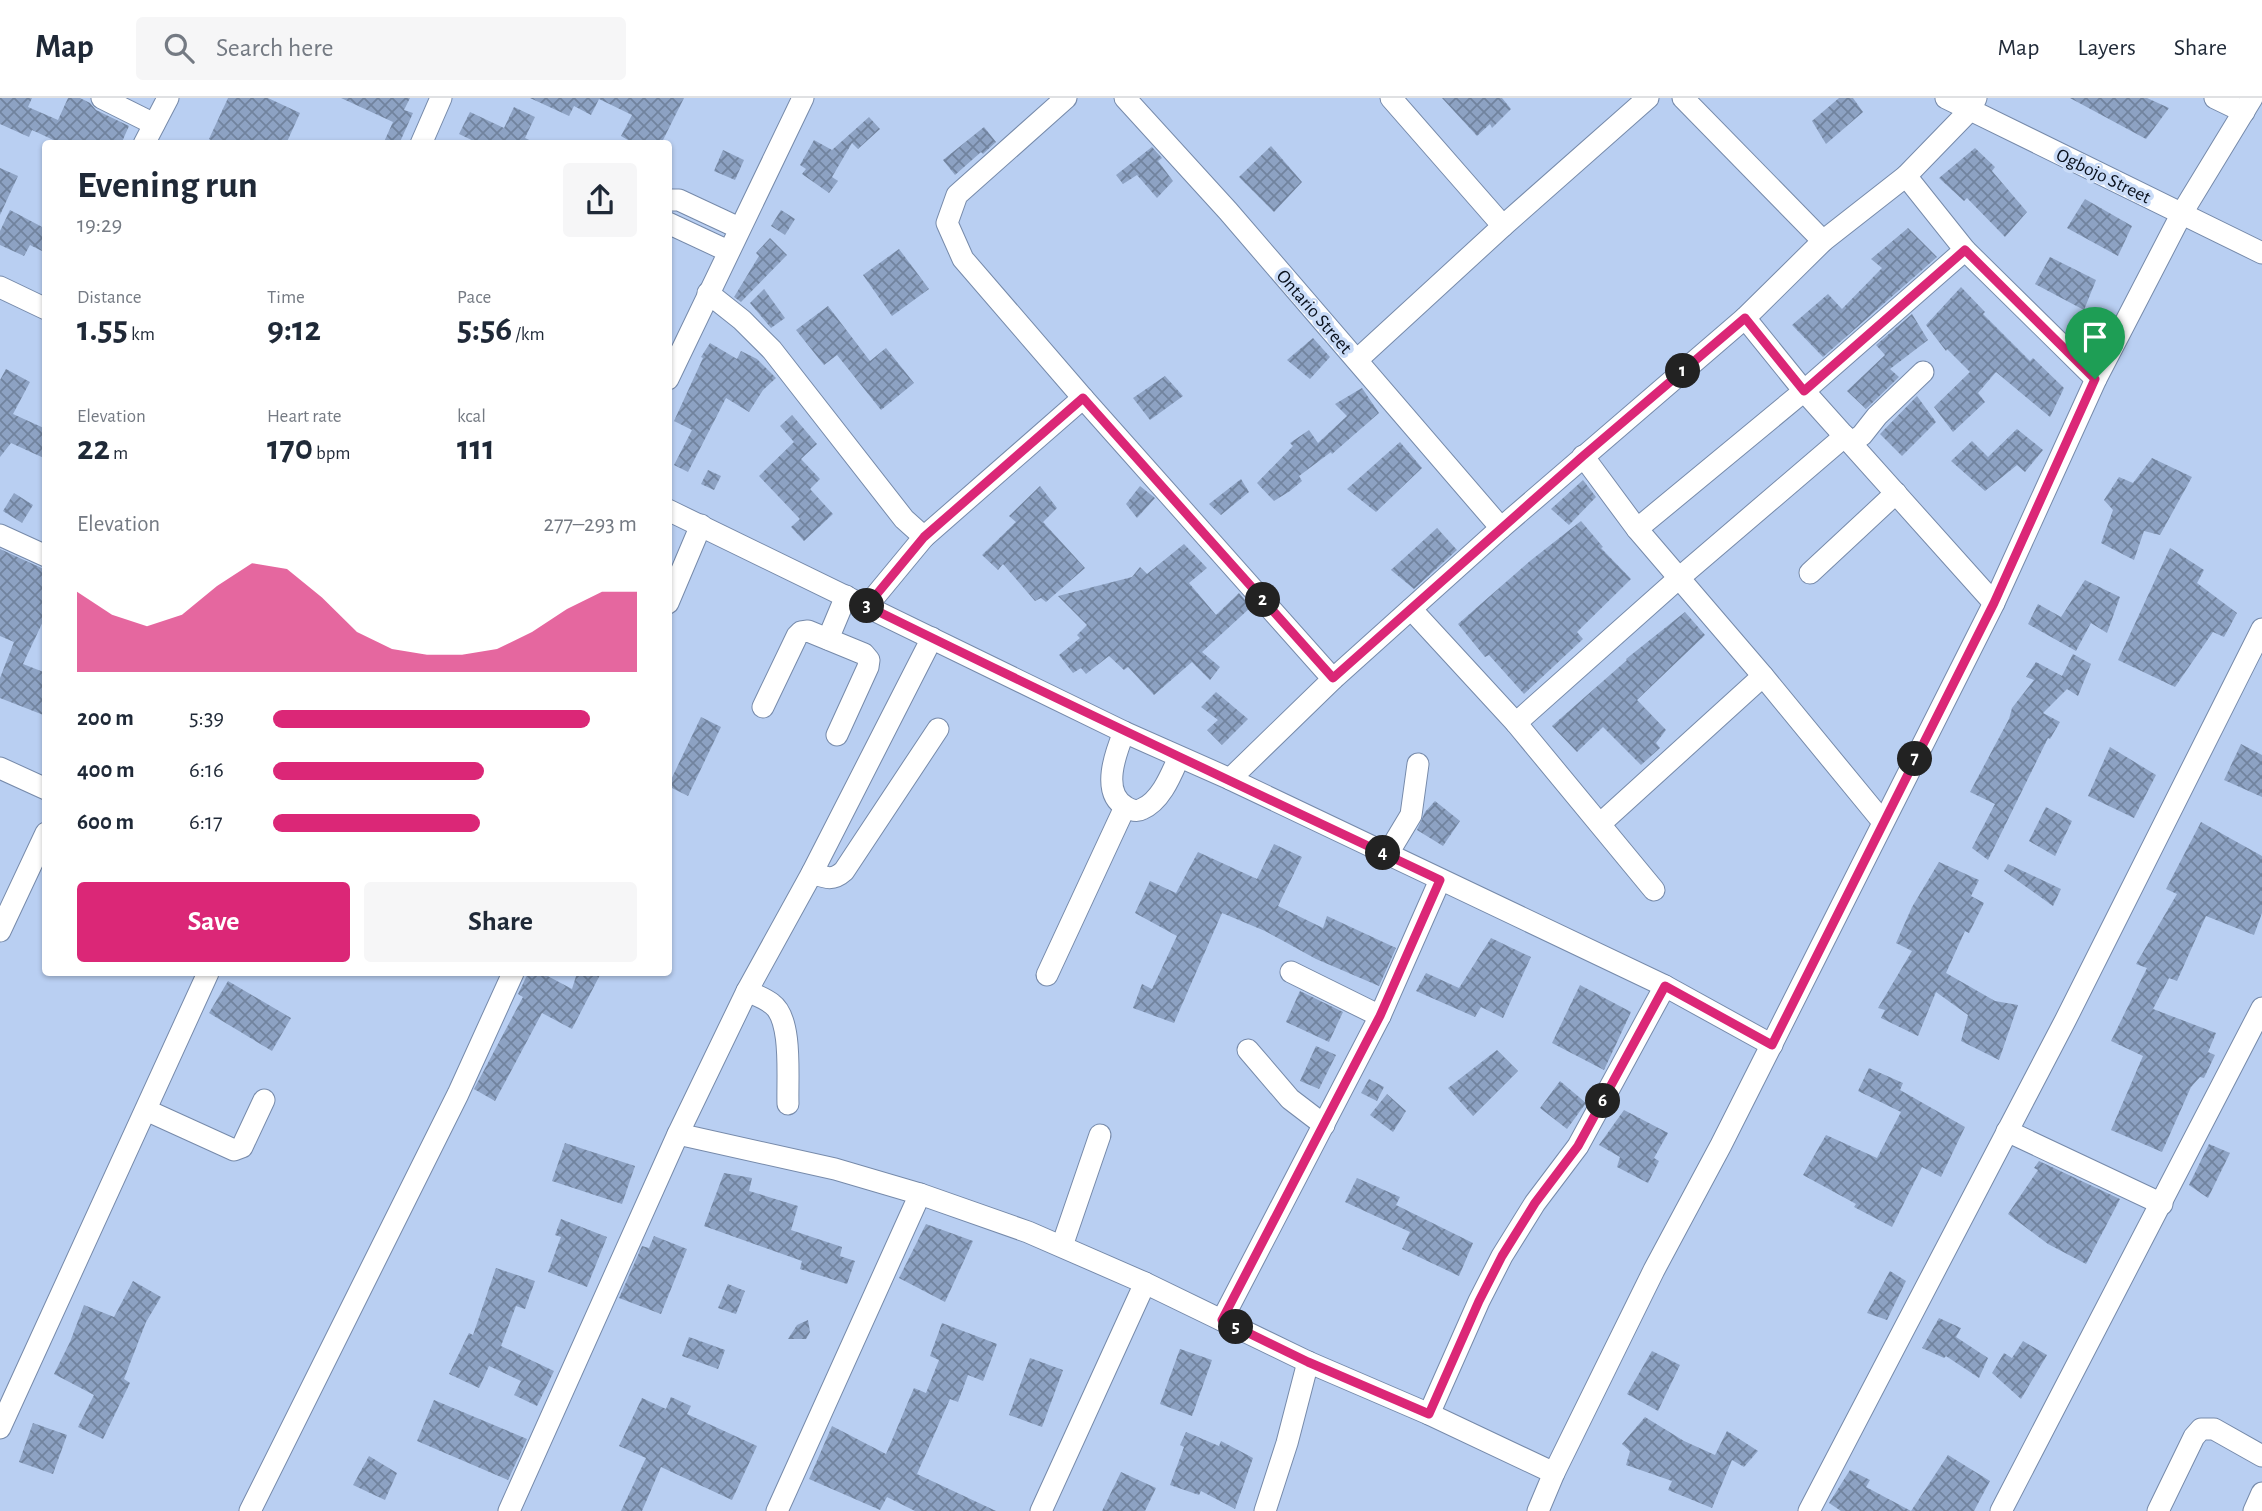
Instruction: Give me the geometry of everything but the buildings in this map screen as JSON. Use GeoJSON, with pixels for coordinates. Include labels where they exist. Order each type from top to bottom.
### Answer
{"type":"FeatureCollection","features":[{"type":"Feature","properties":{"kind":"street"},"geometry":{"type":"LineString","coordinates":[[102,98],[154,124]]}},
{"type":"Feature","properties":{"kind":"street"},"geometry":{"type":"LineString","coordinates":[[146,140],[168,98]]}},
{"type":"Feature","properties":{"kind":"street"},"geometry":{"type":"LineString","coordinates":[[423,140],[441,98]]}},
{"type":"Feature","properties":{"kind":"street"},"geometry":{"type":"LineString","coordinates":[[672,370],[803,98]]}},
{"type":"Feature","properties":{"kind":"street"},"geometry":{"type":"LineString","coordinates":[[1066,98],[957,195],[947,223],[963,259],[1333,678]]}},
{"type":"Feature","properties":{"kind":"street","name":"Ontario Street"},"geometry":{"type":"LineString","coordinates":[[1125,98],[1228,211],[1501,528]]}},
{"type":"Feature","properties":{"kind":"street"},"geometry":{"type":"LineString","coordinates":[[1391,98],[1503,226]]}},
{"type":"Feature","properties":{"kind":"street"},"geometry":{"type":"LineString","coordinates":[[1357,360],[1648,98]]}},
{"type":"Feature","properties":{"kind":"street"},"geometry":{"type":"LineString","coordinates":[[1683,98],[1823,241]]}},
{"type":"Feature","properties":{"kind":"street","name":"Ogbojo Street"},"geometry":{"type":"LineString","coordinates":[[1946,98],[1974,104],[2262,253]]}},
{"type":"Feature","properties":{"kind":"street"},"geometry":{"type":"LineString","coordinates":[[1538,1511],[1654,1270],[1772,1045],[1994,603],[2095,379],[2182,213],[2248,105],[2215,98]]}},
{"type":"Feature","properties":{"kind":"street"},"geometry":{"type":"LineString","coordinates":[[1230,779],[1333,678],[1501,528],[1745,318],[1823,241],[1906,176],[1974,104]]}},
{"type":"Feature","properties":{"kind":"street"},"geometry":{"type":"LineString","coordinates":[[1906,176],[1965,250],[2095,379]]}},
{"type":"Feature","properties":{"kind":"street"},"geometry":{"type":"LineString","coordinates":[[672,199],[739,228]]}},
{"type":"Feature","properties":{"kind":"street"},"geometry":{"type":"LineString","coordinates":[[672,225],[728,251]]}},
{"type":"Feature","properties":{"kind":"street"},"geometry":{"type":"LineString","coordinates":[[1637,529],[1804,391],[1965,250]]}},
{"type":"Feature","properties":{"kind":"street"},"geometry":{"type":"LineString","coordinates":[[0,288],[42,307]]}},
{"type":"Feature","properties":{"kind":"street"},"geometry":{"type":"LineString","coordinates":[[708,293],[742,320],[772,350],[904,519],[924,537]]}},
{"type":"Feature","properties":{"kind":"street"},"geometry":{"type":"LineString","coordinates":[[1745,318],[1804,391],[1994,603]]}},
{"type":"Feature","properties":{"kind":"street"},"geometry":{"type":"LineString","coordinates":[[1516,723],[1679,578],[1848,440],[1862,435],[1877,415],[1923,372]]}},
{"type":"Feature","properties":{"kind":"street"},"geometry":{"type":"LineString","coordinates":[[867,606],[924,537],[1083,398]]}},
{"type":"Feature","properties":{"kind":"street"},"geometry":{"type":"LineString","coordinates":[[1583,456],[1637,529],[1883,822]]}},
{"type":"Feature","properties":{"kind":"street"},"geometry":{"type":"LineString","coordinates":[[1810,573],[1896,493]]}},
{"type":"Feature","properties":{"kind":"street"},"geometry":{"type":"LineString","coordinates":[[672,512],[1124,732],[1230,779],[1665,986],[1772,1045]]}},
{"type":"Feature","properties":{"kind":"street"},"geometry":{"type":"LineString","coordinates":[[672,594],[701,525]]}},
{"type":"Feature","properties":{"kind":"street"},"geometry":{"type":"LineString","coordinates":[[0,535],[42,554]]}},
{"type":"Feature","properties":{"kind":"street"},"geometry":{"type":"LineString","coordinates":[[828,639],[846,596]]}},
{"type":"Feature","properties":{"kind":"street"},"geometry":{"type":"LineString","coordinates":[[1411,609],[1516,723],[1654,890]]}},
{"type":"Feature","properties":{"kind":"street"},"geometry":{"type":"LineString","coordinates":[[1809,1511],[2065,1021],[2262,629]]}},
{"type":"Feature","properties":{"kind":"street"},"geometry":{"type":"LineString","coordinates":[[763,707],[797,636],[808,631],[864,654],[869,660],[837,735]]}},
{"type":"Feature","properties":{"kind":"street"},"geometry":{"type":"LineString","coordinates":[[509,1511],[678,1134],[747,991],[812,873],[932,638]]}},
{"type":"Feature","properties":{"kind":"street"},"geometry":{"type":"LineString","coordinates":[[1600,824],[1763,676]]}},
{"type":"Feature","properties":{"kind":"street"},"geometry":{"type":"LineString","coordinates":[[812,873],[828,879],[837,878],[844,871],[938,729]]}},
{"type":"Feature","properties":{"kind":"street"},"geometry":{"type":"LineString","coordinates":[[1124,732],[1112,774],[1119,801],[1125,807],[1136,811],[1144,809],[1153,801],[1168,782],[1179,758]]}},
{"type":"Feature","properties":{"kind":"street"},"geometry":{"type":"LineString","coordinates":[[1387,855],[1411,815],[1419,765]]}},
{"type":"Feature","properties":{"kind":"street"},"geometry":{"type":"LineString","coordinates":[[0,768],[42,787]]}},
{"type":"Feature","properties":{"kind":"street"},"geometry":{"type":"LineString","coordinates":[[1046,975],[1125,807]]}},
{"type":"Feature","properties":{"kind":"street"},"geometry":{"type":"LineString","coordinates":[[0,931],[42,842]]}},
{"type":"Feature","properties":{"kind":"street"},"geometry":{"type":"LineString","coordinates":[[1222,1320],[1380,1016],[1440,880]]}},
{"type":"Feature","properties":{"kind":"street"},"geometry":{"type":"LineString","coordinates":[[1291,972],[1380,1016]]}},
{"type":"Feature","properties":{"kind":"street"},"geometry":{"type":"LineString","coordinates":[[0,1428],[207,976]]}},
{"type":"Feature","properties":{"kind":"street"},"geometry":{"type":"LineString","coordinates":[[250,1511],[458,1094],[512,976]]}},
{"type":"Feature","properties":{"kind":"street"},"geometry":{"type":"LineString","coordinates":[[1429,1414],[1502,1256],[1535,1203],[1578,1146],[1665,986]]}},
{"type":"Feature","properties":{"kind":"street"},"geometry":{"type":"LineString","coordinates":[[747,991],[774,1004],[783,1021],[786,1033],[788,1104]]}},
{"type":"Feature","properties":{"kind":"street"},"geometry":{"type":"LineString","coordinates":[[2001,1511],[2262,1008]]}},
{"type":"Feature","properties":{"kind":"street"},"geometry":{"type":"LineString","coordinates":[[1248,1050],[1290,1099],[1324,1125]]}},
{"type":"Feature","properties":{"kind":"street"},"geometry":{"type":"LineString","coordinates":[[146,1110],[234,1150],[242,1147],[264,1100]]}},
{"type":"Feature","properties":{"kind":"street"},"geometry":{"type":"LineString","coordinates":[[2007,1131],[2162,1204]]}},
{"type":"Feature","properties":{"kind":"street"},"geometry":{"type":"LineString","coordinates":[[678,1134],[835,1169],[920,1194],[1062,1246],[1308,1362],[1429,1414],[1554,1473]]}},
{"type":"Feature","properties":{"kind":"street"},"geometry":{"type":"LineString","coordinates":[[1062,1246],[1100,1135]]}},
{"type":"Feature","properties":{"kind":"street"},"geometry":{"type":"LineString","coordinates":[[777,1511],[920,1194]]}},
{"type":"Feature","properties":{"kind":"street"},"geometry":{"type":"LineString","coordinates":[[1041,1511],[1145,1283]]}},
{"type":"Feature","properties":{"kind":"street"},"geometry":{"type":"LineString","coordinates":[[1265,1511],[1287,1443],[1308,1362]]}},
{"type":"Feature","properties":{"kind":"street"},"geometry":{"type":"LineString","coordinates":[[2158,1511],[2194,1437],[2201,1429],[2214,1429],[2262,1456]]}},
{"type":"Feature","properties":{"kind":"street"},"geometry":{"type":"LineString","coordinates":[[2254,1511],[2262,1493]]}},
{"type":"Feature","properties":{"kind":"route"},"geometry":{"type":"LineString","coordinates":[[1965,250],[2095,379],[1994,603],[1772,1045],[1665,986],[1578,1146],[1535,1203],[1502,1256],[1429,1414],[1308,1362],[1222,1320],[1380,1016],[1440,880],[1230,779],[1124,732],[867,606],[924,537],[1083,398],[1333,678],[1583,456],[1745,318],[1804,391],[1965,250]]}}]}
